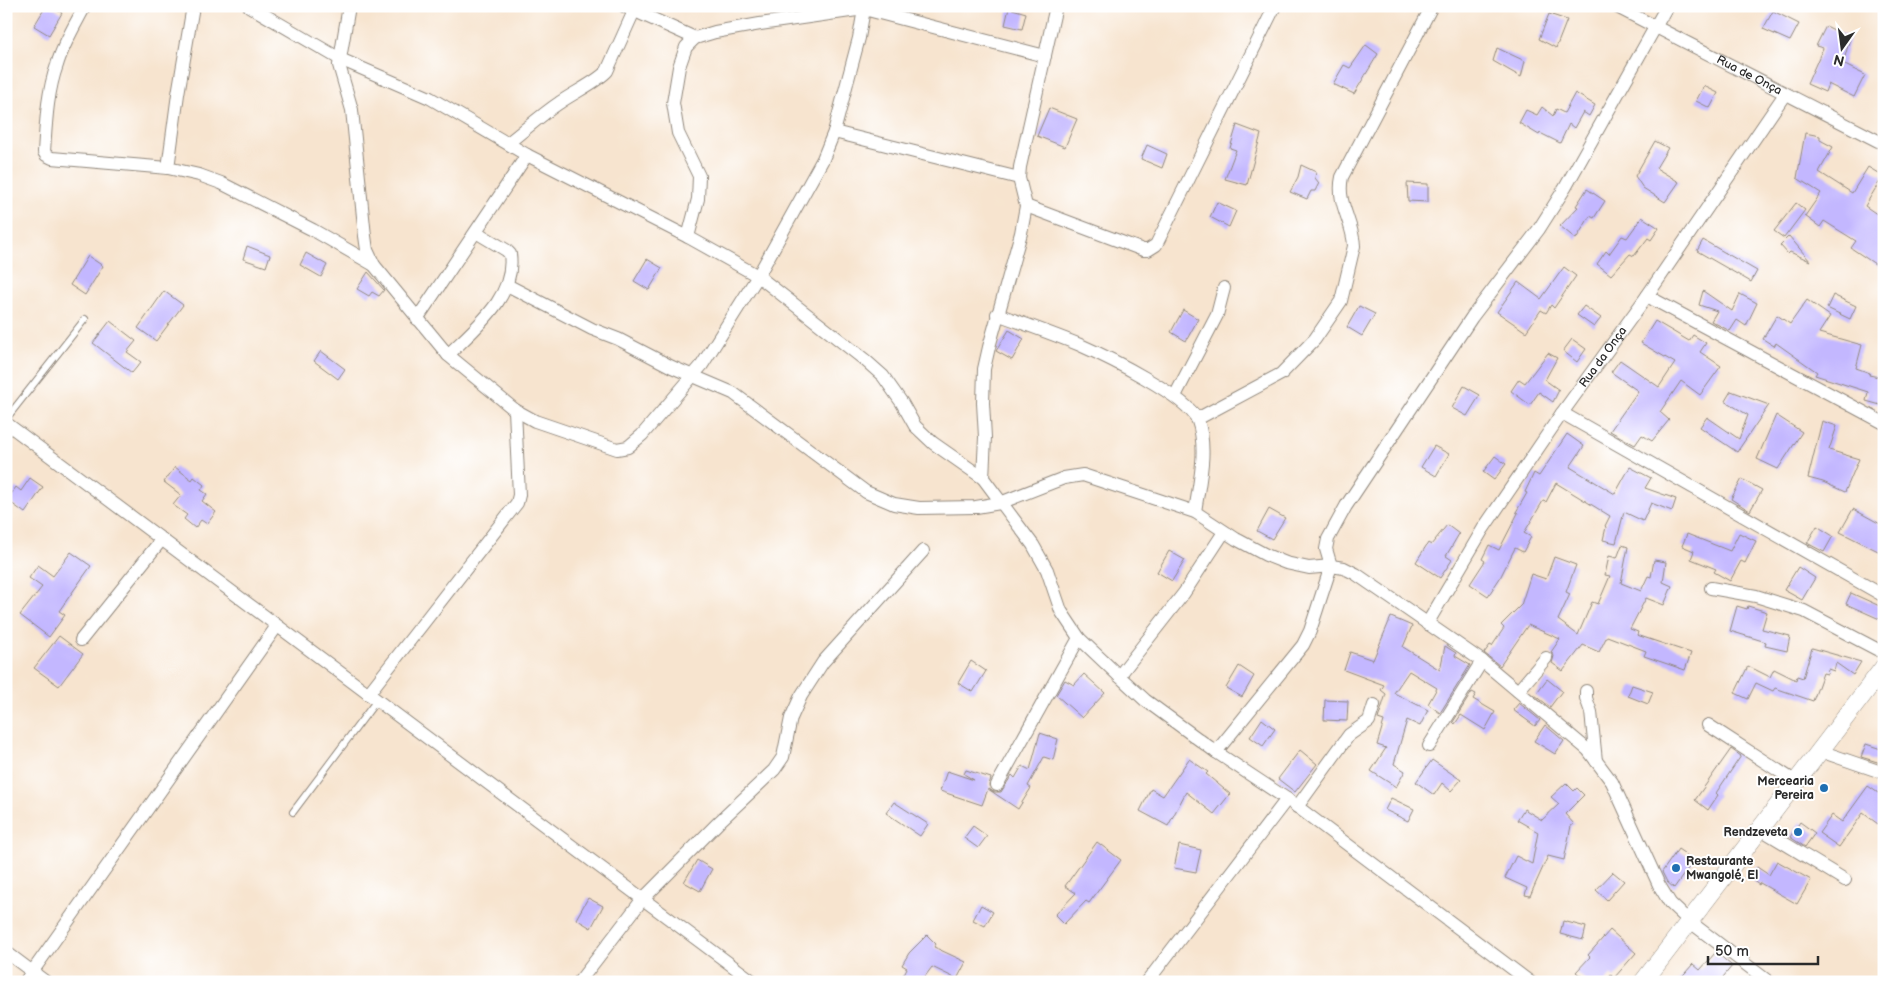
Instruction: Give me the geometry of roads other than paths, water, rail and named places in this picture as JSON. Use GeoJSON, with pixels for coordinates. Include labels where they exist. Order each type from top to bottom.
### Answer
{"type":"FeatureCollection","features":[{"type":"Feature","properties":{"kind":"main road"},"geometry":{"type":"LineString","coordinates":[[1643,982],[1884,667]]}},
{"type":"Feature","properties":{"kind":"street"},"geometry":{"type":"LineString","coordinates":[[85,6],[64,45],[51,84],[46,121],[44,152],[46,155],[52,158],[168,168],[199,175],[221,183],[313,230],[374,265]]}},
{"type":"Feature","properties":{"kind":"street"},"geometry":{"type":"LineString","coordinates":[[168,168],[193,6]]}},
{"type":"Feature","properties":{"kind":"street"},"geometry":{"type":"LineString","coordinates":[[249,6],[340,59],[430,98],[527,155],[556,168],[688,237],[758,276],[883,376],[915,426],[932,443],[983,478],[1038,553],[1047,570],[1061,612],[1079,638],[1118,676],[1146,700],[1216,752],[1292,803],[1530,982]]}},
{"type":"Feature","properties":{"kind":"street"},"geometry":{"type":"LineString","coordinates":[[349,6],[340,59],[340,71],[352,110],[365,236],[367,250],[374,265],[448,355],[515,410],[535,421],[617,449],[628,447],[642,435],[694,375],[758,276],[823,159],[834,132],[859,38],[864,8]]}},
{"type":"Feature","properties":{"kind":"street"},"geometry":{"type":"LineString","coordinates":[[983,478],[985,437],[984,369],[997,314],[1021,233],[1026,206],[1019,178],[1020,167],[1056,6]]}},
{"type":"Feature","properties":{"kind":"street"},"geometry":{"type":"LineString","coordinates":[[1026,206],[1143,250],[1148,250],[1156,245],[1275,6]]}},
{"type":"Feature","properties":{"kind":"street"},"geometry":{"type":"LineString","coordinates":[[1197,420],[1281,374],[1315,339],[1341,301],[1354,246],[1354,238],[1339,194],[1342,176],[1432,6]]}},
{"type":"Feature","properties":{"kind":"street","name":"Rua de Onça"},"geometry":{"type":"LineString","coordinates":[[1615,6],[1884,144]]}},
{"type":"Feature","properties":{"kind":"street"},"geometry":{"type":"LineString","coordinates":[[1216,752],[1303,645],[1310,631],[1331,566],[1326,549],[1328,538],[1346,506],[1472,317],[1544,221],[1565,188],[1656,28],[1666,6]]}},
{"type":"Feature","properties":{"kind":"street"},"geometry":{"type":"LineString","coordinates":[[508,143],[558,104],[600,78],[607,71],[633,8],[695,38]]}},
{"type":"Feature","properties":{"kind":"street"},"geometry":{"type":"LineString","coordinates":[[688,237],[698,199],[699,176],[678,133],[673,103],[678,66],[686,47],[695,38],[760,24],[864,8],[1046,56]]}},
{"type":"Feature","properties":{"kind":"street","name":"Rua da Onça"},"geometry":{"type":"LineString","coordinates":[[1426,624],[1483,529],[1562,413],[1647,296],[1785,94]]}},
{"type":"Feature","properties":{"kind":"street"},"geometry":{"type":"LineString","coordinates":[[834,132],[1019,178]]}},
{"type":"Feature","properties":{"kind":"street"},"geometry":{"type":"LineString","coordinates":[[418,318],[527,155]]}},
{"type":"Feature","properties":{"kind":"street"},"geometry":{"type":"LineString","coordinates":[[448,355],[499,301],[507,284],[510,254],[476,232]]}},
{"type":"Feature","properties":{"kind":"street"},"geometry":{"type":"LineString","coordinates":[[507,284],[592,329],[738,396],[866,492],[894,504],[919,508],[976,507],[1000,503],[1064,478],[1084,475],[1195,512],[1224,532],[1266,555],[1309,568],[1331,566],[1344,568],[1356,574],[1482,661],[1588,750],[1612,782],[1659,885],[1670,903],[1769,982]]}},
{"type":"Feature","properties":{"kind":"street"},"geometry":{"type":"LineString","coordinates":[[1174,396],[1204,343],[1217,315],[1224,288]]}},
{"type":"Feature","properties":{"kind":"street"},"geometry":{"type":"LineString","coordinates":[[1647,296],[1884,423]]}},
{"type":"Feature","properties":{"kind":"street"},"geometry":{"type":"LineString","coordinates":[[997,314],[1081,346],[1146,379],[1174,396],[1197,420],[1203,448],[1195,512]]}},
{"type":"Feature","properties":{"kind":"street"},"geometry":{"type":"LineString","coordinates":[[373,697],[517,503],[519,494],[515,410]]}},
{"type":"Feature","properties":{"kind":"street"},"geometry":{"type":"LineString","coordinates":[[1562,413],[1884,596]]}},
{"type":"Feature","properties":{"kind":"street"},"geometry":{"type":"LineString","coordinates":[[6,423],[754,982]]}},
{"type":"Feature","properties":{"kind":"street"},"geometry":{"type":"LineString","coordinates":[[1118,676],[1184,593],[1224,532]]}},
{"type":"Feature","properties":{"kind":"street"},"geometry":{"type":"LineString","coordinates":[[81,640],[162,540]]}},
{"type":"Feature","properties":{"kind":"street"},"geometry":{"type":"LineString","coordinates":[[579,982],[642,900],[720,821],[774,770],[783,757],[790,718],[801,696],[823,662],[923,551]]}},
{"type":"Feature","properties":{"kind":"street"},"geometry":{"type":"LineString","coordinates":[[1711,588],[1756,596],[1804,612],[1884,653]]}},
{"type":"Feature","properties":{"kind":"street"},"geometry":{"type":"LineString","coordinates":[[29,976],[278,626]]}},
{"type":"Feature","properties":{"kind":"street"},"geometry":{"type":"LineString","coordinates":[[997,785],[1079,638]]}},
{"type":"Feature","properties":{"kind":"street"},"geometry":{"type":"LineString","coordinates":[[1518,691],[1546,658]]}},
{"type":"Feature","properties":{"kind":"street"},"geometry":{"type":"LineString","coordinates":[[1429,746],[1482,661]]}},
{"type":"Feature","properties":{"kind":"street"},"geometry":{"type":"LineString","coordinates":[[1586,691],[1586,698],[1591,712],[1596,761]]}},
{"type":"Feature","properties":{"kind":"street"},"geometry":{"type":"LineString","coordinates":[[1147,982],[1349,735],[1369,722],[1374,705]]}},
{"type":"Feature","properties":{"kind":"street"},"geometry":{"type":"LineString","coordinates":[[1708,725],[1796,782]]}},
{"type":"Feature","properties":{"kind":"street"},"geometry":{"type":"LineString","coordinates":[[1820,750],[1884,773]]}},
{"type":"Feature","properties":{"kind":"street"},"geometry":{"type":"LineString","coordinates":[[1759,828],[1845,880]]}},
{"type":"Feature","properties":{"kind":"street"},"geometry":{"type":"LineString","coordinates":[[6,952],[29,976],[46,982]]}},
{"type":"Feature","properties":{"kind":"lane"},"geometry":{"type":"LineString","coordinates":[[6,419],[85,319]]}},
{"type":"Feature","properties":{"kind":"lane"},"geometry":{"type":"LineString","coordinates":[[293,812],[373,697]]}},
{"type":"Feature","properties":{"kind":"place","name":"Mercearia Pereira"},"geometry":{"type":"Point","coordinates":[1824,788]}},
{"type":"Feature","properties":{"kind":"place","name":"Rendzeveta"},"geometry":{"type":"Point","coordinates":[1798,832]}},
{"type":"Feature","properties":{"kind":"place","name":"Restaurante Mwangolé, El"},"geometry":{"type":"Point","coordinates":[1676,868]}}]}
